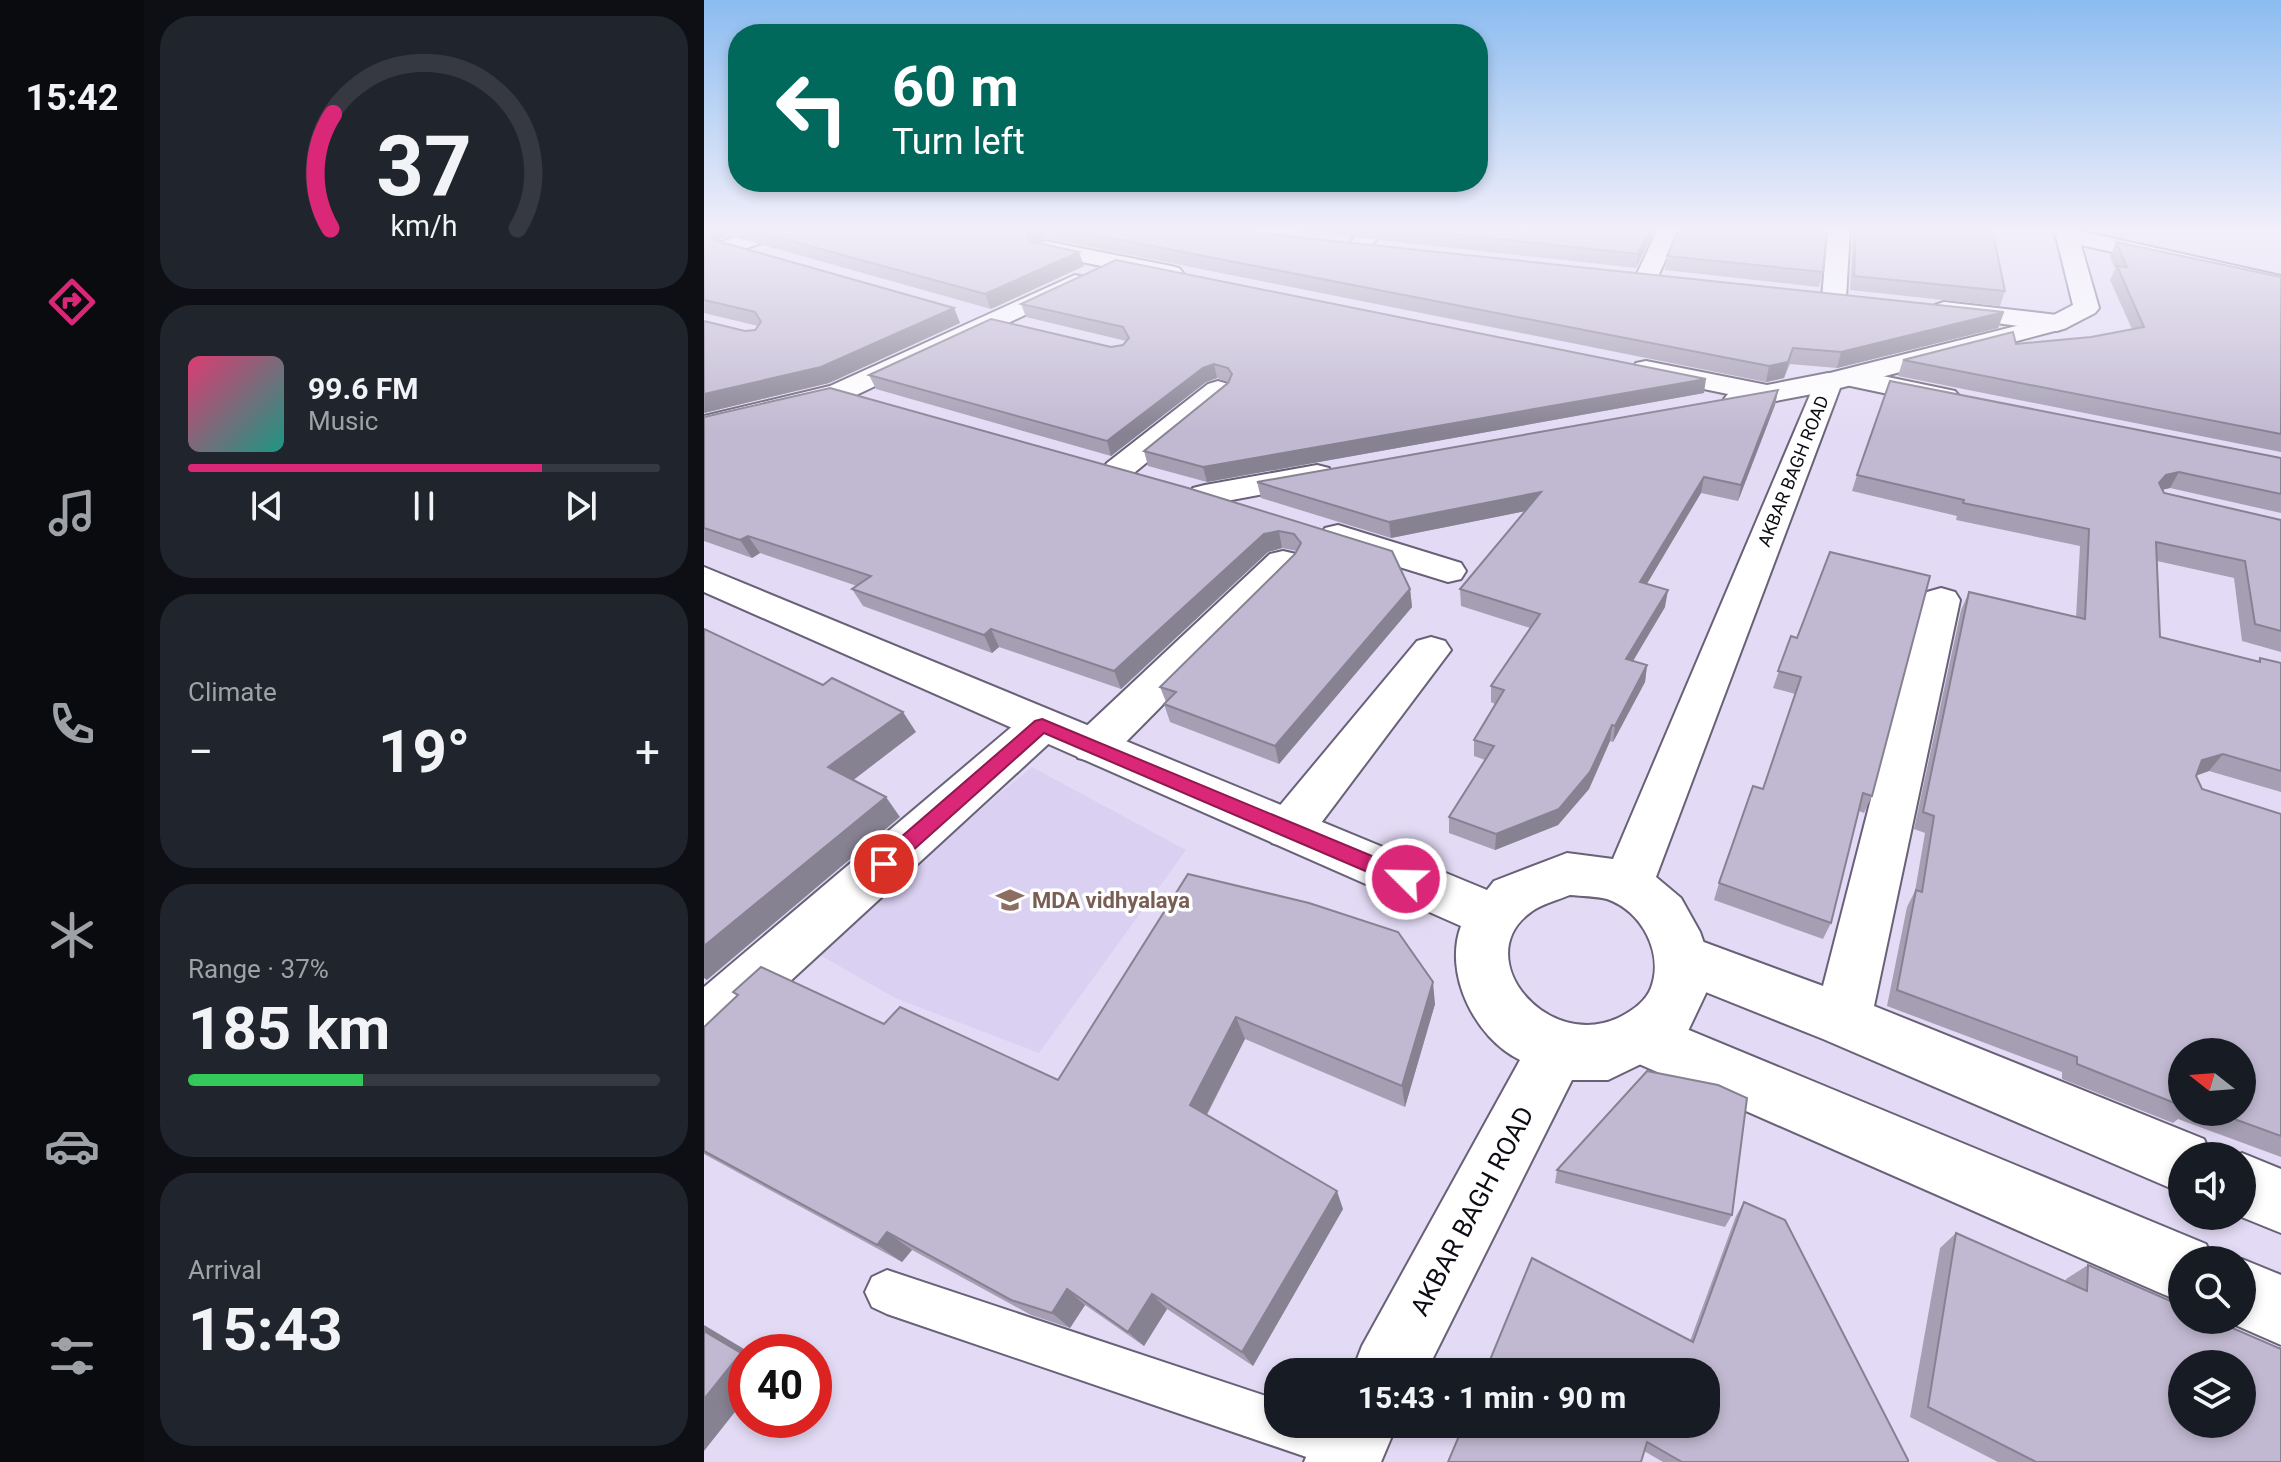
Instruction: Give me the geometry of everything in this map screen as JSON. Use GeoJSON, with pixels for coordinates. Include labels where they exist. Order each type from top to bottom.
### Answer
{"type":"FeatureCollection","features":[{"type":"Feature","properties":{"kind":"street"},"geometry":{"type":"LineString","coordinates":[[704,425],[840,392],[1043,296]]}},
{"type":"Feature","properties":{"kind":"street"},"geometry":{"type":"LineString","coordinates":[[1826,296],[1863,301]]}},
{"type":"Feature","properties":{"kind":"street","name":"AKBAR BAGH ROAD"},"geometry":{"type":"LineString","coordinates":[[1627,886],[1839,380],[2057,323],[2086,308],[2082,296]]}},
{"type":"Feature","properties":{"kind":"street"},"geometry":{"type":"LineString","coordinates":[[1923,308],[2057,323]]}},
{"type":"Feature","properties":{"kind":"street"},"geometry":{"type":"LineString","coordinates":[[961,311],[1033,330]]}},
{"type":"Feature","properties":{"kind":"street"},"geometry":{"type":"LineString","coordinates":[[1628,365],[1769,394]]}},
{"type":"Feature","properties":{"kind":"street"},"geometry":{"type":"LineString","coordinates":[[1691,408],[1839,380],[1972,403]]}},
{"type":"Feature","properties":{"kind":"street"},"geometry":{"type":"LineString","coordinates":[[1147,478],[1218,390]]}},
{"type":"Feature","properties":{"kind":"street"},"geometry":{"type":"LineString","coordinates":[[840,392],[884,404]]}},
{"type":"Feature","properties":{"kind":"street"},"geometry":{"type":"LineString","coordinates":[[1147,478],[1346,470]]}},
{"type":"Feature","properties":{"kind":"street"},"geometry":{"type":"LineString","coordinates":[[1147,478],[1448,571]]}},
{"type":"Feature","properties":{"kind":"street"},"geometry":{"type":"LineString","coordinates":[[1094,746],[1283,562]]}},
{"type":"Feature","properties":{"kind":"street"},"geometry":{"type":"LineString","coordinates":[[706,581],[1493,916]]}},
{"type":"Feature","properties":{"kind":"street"},"geometry":{"type":"LineString","coordinates":[[1843,1020],[1941,600]]}},
{"type":"Feature","properties":{"kind":"street"},"geometry":{"type":"LineString","coordinates":[[1289,829],[1431,650]]}},
{"type":"Feature","properties":{"kind":"street"},"geometry":{"type":"LineString","coordinates":[[704,1023],[1042,725]]}},
{"type":"Feature","properties":{"kind":"street"},"geometry":{"type":"LineString","coordinates":[[1567,874],[1599,876],[1627,886],[1650,901],[1668,921],[1682,958],[1678,999],[1666,1019],[1643,1038],[1618,1050],[1587,1054],[1557,1050],[1527,1036],[1504,1016],[1488,992],[1482,965],[1483,939],[1493,916],[1512,894],[1538,880],[1567,874]]}},
{"type":"Feature","properties":{"kind":"street"},"geometry":{"type":"LineString","coordinates":[[1682,958],[1843,1020],[2168,1155]]}},
{"type":"Feature","properties":{"kind":"street"},"geometry":{"type":"LineString","coordinates":[[1643,1038],[2168,1262]]}},
{"type":"Feature","properties":{"kind":"street","name":"AKBAR BAGH ROAD"},"geometry":{"type":"LineString","coordinates":[[1395,1358],[1557,1050]]}},
{"type":"Feature","properties":{"kind":"street"},"geometry":{"type":"LineString","coordinates":[[2256,1191],[2281,1201]]}},
{"type":"Feature","properties":{"kind":"street"},"geometry":{"type":"LineString","coordinates":[[2256,1299],[2281,1310]]}},
{"type":"Feature","properties":{"kind":"lane"},"geometry":{"type":"LineString","coordinates":[[887,1292],[1264,1419]]}},
{"type":"Feature","properties":{"kind":"lane"},"geometry":{"type":"LineString","coordinates":[[1328,1438],[1350,1444]]}},
{"type":"Feature","properties":{"kind":"shaded area","name":"MDA vidhyalaya"},"geometry":{"type":"Polygon","coordinates":[[[1032,767],[1186,850],[1039,1053],[895,998],[811,950],[1032,767]]]}},
{"type":"Feature","properties":{"kind":"building"},"geometry":{"type":"Polygon","coordinates":[[[704,296],[912,296],[954,308],[821,367],[704,394],[704,321],[745,331],[755,330],[761,322],[755,312],[704,300],[704,296]]]}},
{"type":"Feature","properties":{"kind":"building"},"geometry":{"type":"Polygon","coordinates":[[[1038,296],[1296,296],[1706,379],[1203,467],[1144,451],[1228,383],[1232,374],[1228,368],[1214,364],[1203,368],[1107,441],[869,375],[991,319],[1111,347],[1123,345],[1129,338],[1123,327],[1021,304],[1038,296]]]}},
{"type":"Feature","properties":{"kind":"building"},"geometry":{"type":"Polygon","coordinates":[[[1411,296],[1855,296],[2004,312],[1841,352],[1793,348],[1788,362],[1769,366],[1411,296]]]}},
{"type":"Feature","properties":{"kind":"building"},"geometry":{"type":"Polygon","coordinates":[[[2130,296],[2281,296],[2281,434],[1903,360],[2013,332],[2016,344],[2091,337],[2144,327],[2130,296]]]}},
{"type":"Feature","properties":{"kind":"building"},"geometry":{"type":"Polygon","coordinates":[[[1890,381],[2281,458],[2281,494],[2179,472],[2166,475],[2159,483],[2164,493],[2281,520],[2281,631],[2255,624],[2245,561],[2156,542],[2160,637],[2260,662],[2260,658],[2281,663],[2281,771],[2223,754],[2202,760],[2196,776],[2202,789],[2281,814],[2281,1136],[2254,1126],[2256,1126],[2256,1038],[2168,1038],[2168,1100],[2077,1064],[2077,1057],[1897,990],[1916,890],[1922,892],[1934,816],[1923,812],[1969,592],[2085,619],[2089,529],[1963,503],[1964,500],[1857,475],[1890,381]]]}},
{"type":"Feature","properties":{"kind":"building"},"geometry":{"type":"Polygon","coordinates":[[[830,388],[1188,488],[1392,551],[1410,589],[1275,746],[1164,704],[1176,692],[1160,687],[1295,554],[1301,543],[1294,534],[1279,531],[1264,534],[1114,671],[991,629],[984,635],[852,589],[871,576],[748,536],[740,540],[704,528],[704,417],[830,388]]]}},
{"type":"Feature","properties":{"kind":"building"},"geometry":{"type":"Polygon","coordinates":[[[1778,390],[1741,485],[1704,477],[1640,582],[1668,590],[1626,659],[1647,665],[1615,726],[1612,725],[1590,772],[1559,809],[1496,834],[1449,817],[1494,746],[1474,740],[1504,690],[1491,686],[1540,614],[1460,589],[1541,492],[1389,522],[1257,482],[1778,390]]]}},
{"type":"Feature","properties":{"kind":"building"},"geometry":{"type":"Polygon","coordinates":[[[1830,552],[1930,576],[1872,796],[1863,793],[1831,923],[1719,883],[1753,786],[1763,789],[1801,677],[1778,671],[1791,636],[1797,638],[1830,552]]]}},
{"type":"Feature","properties":{"kind":"building"},"geometry":{"type":"Polygon","coordinates":[[[704,629],[823,685],[832,678],[903,712],[828,767],[886,797],[704,946],[704,629]]]}},
{"type":"Feature","properties":{"kind":"building"},"geometry":{"type":"Polygon","coordinates":[[[1188,874],[1309,903],[1398,932],[1433,982],[1402,1086],[1236,1017],[1190,1105],[1337,1191],[1242,1352],[1152,1294],[1128,1332],[1067,1289],[1052,1313],[1011,1300],[887,1232],[877,1245],[704,1151],[704,1027],[738,995],[733,992],[761,967],[884,1024],[900,1007],[1058,1080],[1188,874]]]}},
{"type":"Feature","properties":{"kind":"building"},"geometry":{"type":"Polygon","coordinates":[[[1647,1071],[1718,1085],[1747,1098],[1732,1215],[1557,1170],[1647,1071]]]}},
{"type":"Feature","properties":{"kind":"building"},"geometry":{"type":"Polygon","coordinates":[[[1744,1202],[1785,1220],[1908,1462],[1682,1462],[1647,1442],[1641,1462],[1448,1462],[1458,1438],[1720,1438],[1720,1358],[1491,1358],[1532,1258],[1693,1342],[1744,1202]]]}},
{"type":"Feature","properties":{"kind":"building"},"geometry":{"type":"Polygon","coordinates":[[[1956,1233],[2087,1291],[2088,1265],[2168,1300],[2168,1334],[2246,1334],[2281,1349],[2281,1462],[2036,1462],[1928,1407],[1956,1233]]]}},
{"type":"Feature","properties":{"kind":"building"},"geometry":{"type":"Polygon","coordinates":[[[704,1331],[728,1345],[728,1369],[704,1399],[704,1331]]]}},
{"type":"Feature","properties":{"kind":"place","name":"MDA vidhyalaya"},"geometry":{"type":"Point","coordinates":[1010,900]}},
{"type":"Feature","properties":{"kind":"route"},"geometry":{"type":"LineString","coordinates":[[884,864],[1042,725],[1406,879]]}}]}
